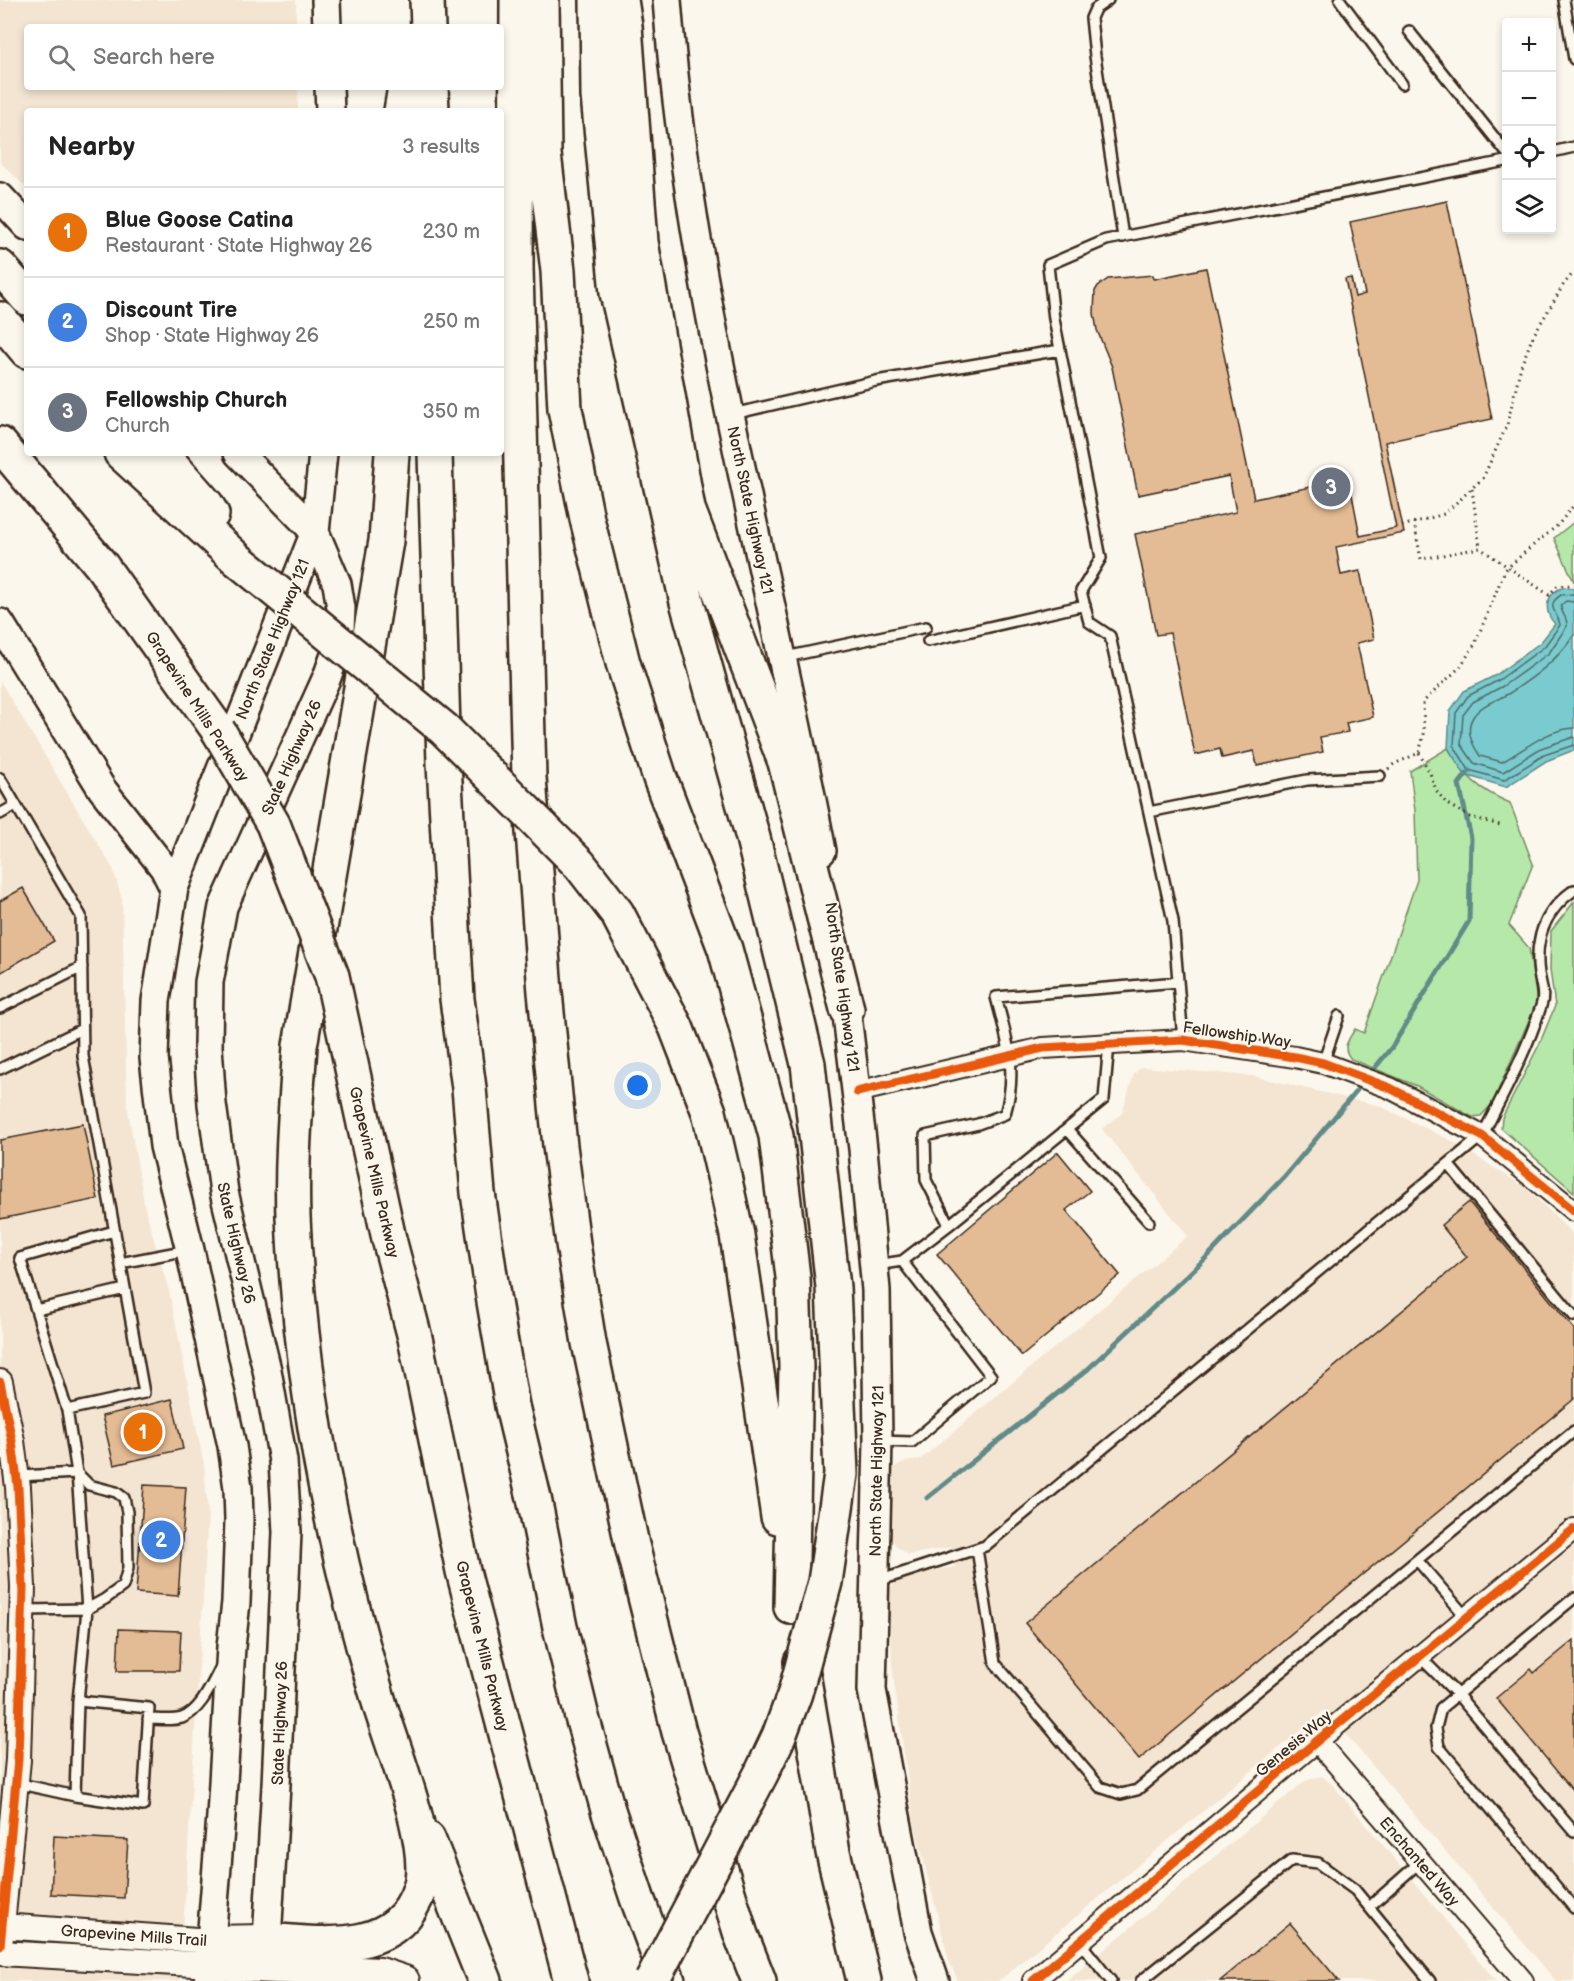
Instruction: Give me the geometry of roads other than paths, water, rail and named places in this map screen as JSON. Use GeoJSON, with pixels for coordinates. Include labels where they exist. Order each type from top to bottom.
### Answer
{"type":"FeatureCollection","features":[{"type":"Feature","properties":{"kind":"highway"},"geometry":{"type":"LineString","coordinates":[[517,0],[516,268],[529,767],[545,992],[560,1146],[589,1343],[632,1545],[679,1732],[741,1935],[759,1981]]}},
{"type":"Feature","properties":{"kind":"highway"},"geometry":{"type":"LineString","coordinates":[[542,0],[544,153],[558,272],[565,409],[587,519],[623,663],[660,778],[725,949],[776,1136],[793,1276],[796,1356],[791,1607]]}},
{"type":"Feature","properties":{"kind":"highway"},"geometry":{"type":"LineString","coordinates":[[597,0],[598,96],[617,293],[687,602],[753,837],[808,1064],[833,1287],[841,1474],[825,1582],[795,1693],[779,1736],[652,1981]]}},
{"type":"Feature","properties":{"kind":"highway"},"geometry":{"type":"LineString","coordinates":[[621,0],[642,242],[688,509],[785,762],[847,1009]]}},
{"type":"Feature","properties":{"kind":"highway"},"geometry":{"type":"LineString","coordinates":[[402,108],[404,90]]}},
{"type":"Feature","properties":{"kind":"highway"},"geometry":{"type":"LineString","coordinates":[[431,90],[432,108]]}},
{"type":"Feature","properties":{"kind":"highway"},"geometry":{"type":"LineString","coordinates":[[0,267],[24,295]]}},
{"type":"Feature","properties":{"kind":"highway"},"geometry":{"type":"LineString","coordinates":[[0,319],[24,347]]}},
{"type":"Feature","properties":{"kind":"highway","name":"Grapevine Mills Parkway"},"geometry":{"type":"LineString","coordinates":[[0,444],[101,565],[218,730],[273,824],[332,976],[389,1239],[415,1338],[463,1571],[571,1981]]}},
{"type":"Feature","properties":{"kind":"highway"},"geometry":{"type":"LineString","coordinates":[[124,456],[238,560],[444,729],[580,865],[617,913],[676,1027],[710,1112],[737,1235],[791,1607],[833,1852],[864,1981]]}},
{"type":"Feature","properties":{"kind":"highway"},"geometry":{"type":"LineString","coordinates":[[164,456],[206,504],[238,560]]}},
{"type":"Feature","properties":{"kind":"highway"},"geometry":{"type":"LineString","coordinates":[[267,1962],[378,1936],[392,1927],[414,1902],[423,1873],[423,1858],[414,1811],[379,1702],[350,1598],[318,1447],[304,1347],[293,1214],[294,1130],[300,1046],[386,541],[392,456]]}},
{"type":"Feature","properties":{"kind":"highway"},"geometry":{"type":"LineString","coordinates":[[435,456],[444,764],[457,999],[469,1088],[478,1192],[493,1296],[512,1406],[582,1717],[608,1810],[668,1981]]}},
{"type":"Feature","properties":{"kind":"highway"},"geometry":{"type":"LineString","coordinates":[[414,1811],[435,1855],[485,1981]]}},
{"type":"Feature","properties":{"kind":"main road"},"geometry":{"type":"LineString","coordinates":[[326,0],[327,24]]}},
{"type":"Feature","properties":{"kind":"main road","name":"North State Highway 121"},"geometry":{"type":"LineString","coordinates":[[667,0],[683,152],[713,335],[783,657],[831,898],[847,1009],[876,1290],[878,1441],[872,1690],[918,1932],[936,1981]]}},
{"type":"Feature","properties":{"kind":"main road"},"geometry":{"type":"LineString","coordinates":[[329,90],[330,108]]}},
{"type":"Feature","properties":{"kind":"main road"},"geometry":{"type":"LineString","coordinates":[[0,196],[24,223]]}},
{"type":"Feature","properties":{"kind":"main road"},"geometry":{"type":"LineString","coordinates":[[241,456],[315,532]]}},
{"type":"Feature","properties":{"kind":"main road","name":"North State Highway 121"},"geometry":{"type":"LineString","coordinates":[[174,888],[315,532],[323,456]]}},
{"type":"Feature","properties":{"kind":"main road","name":"State Highway 26"},"geometry":{"type":"LineString","coordinates":[[267,1962],[287,1532],[283,1461],[267,1370],[224,1192],[212,1104],[208,1047],[209,982],[223,907],[336,655],[341,608],[337,584],[315,532]]}},
{"type":"Feature","properties":{"kind":"main road"},"geometry":{"type":"LineString","coordinates":[[0,623],[102,789],[164,868],[174,888],[156,1001],[154,1058],[164,1146],[190,1250],[232,1446],[238,1488],[236,1602],[231,1647],[211,1962]]}},
{"type":"Feature","properties":{"kind":"main road","name":"Grapevine Mills Trail"},"geometry":{"type":"LineString","coordinates":[[211,1962],[267,1962],[381,1978]]}},
{"type":"Feature","properties":{"kind":"street","name":"Fellowship Way"},"geometry":{"type":"LineString","coordinates":[[857,1092],[1043,1048],[1183,1040],[1323,1063],[1390,1088],[1482,1136],[1574,1211]]}},
{"type":"Feature","properties":{"kind":"street"},"geometry":{"type":"LineString","coordinates":[[0,1382],[12,1441],[16,1476],[22,1587],[16,1783],[1,1936]]}},
{"type":"Feature","properties":{"kind":"street","name":"Genesis Way"},"geometry":{"type":"LineString","coordinates":[[1033,1981],[1317,1741],[1574,1530]]}},
{"type":"Feature","properties":{"kind":"street","name":"Enchanted Way"},"geometry":{"type":"LineString","coordinates":[[1317,1741],[1523,1981]]}},
{"type":"Feature","properties":{"kind":"street","name":"Grapevine Mills Trail"},"geometry":{"type":"LineString","coordinates":[[1,1936],[211,1962]]}},
{"type":"Feature","properties":{"kind":"street","name":"Grapevine Mills Trail"},"geometry":{"type":"LineString","coordinates":[[0,1953],[211,1962]]}},
{"type":"Feature","properties":{"kind":"lane"},"geometry":{"type":"LineString","coordinates":[[1108,0],[1095,9],[1091,18],[1123,237]]}},
{"type":"Feature","properties":{"kind":"lane"},"geometry":{"type":"LineString","coordinates":[[1340,0],[1402,84]]}},
{"type":"Feature","properties":{"kind":"lane"},"geometry":{"type":"LineString","coordinates":[[1564,0],[1574,59]]}},
{"type":"Feature","properties":{"kind":"lane"},"geometry":{"type":"LineString","coordinates":[[1409,31],[1502,147]]}},
{"type":"Feature","properties":{"kind":"lane"},"geometry":{"type":"LineString","coordinates":[[1556,151],[1574,147]]}},
{"type":"Feature","properties":{"kind":"lane"},"geometry":{"type":"LineString","coordinates":[[1183,1040],[1173,921],[1110,636],[1089,622],[1081,591],[1101,558],[1054,319],[1048,265],[1106,240],[1502,162]]}},
{"type":"Feature","properties":{"kind":"lane"},"geometry":{"type":"LineString","coordinates":[[730,415],[876,381],[1060,350]]}},
{"type":"Feature","properties":{"kind":"lane"},"geometry":{"type":"LineString","coordinates":[[928,641],[1085,605]]}},
{"type":"Feature","properties":{"kind":"lane"},"geometry":{"type":"LineString","coordinates":[[783,657],[926,627]]}},
{"type":"Feature","properties":{"kind":"lane"},"geometry":{"type":"LineString","coordinates":[[1149,812],[1307,780],[1380,777]]}},
{"type":"Feature","properties":{"kind":"lane"},"geometry":{"type":"LineString","coordinates":[[0,778],[81,916],[83,1056],[144,1393],[67,1410]]}},
{"type":"Feature","properties":{"kind":"lane"},"geometry":{"type":"LineString","coordinates":[[0,814],[16,805]]}},
{"type":"Feature","properties":{"kind":"lane"},"geometry":{"type":"LineString","coordinates":[[875,1582],[985,1546],[1482,1136],[1519,1065],[1543,1002],[1536,954],[1541,930],[1553,909],[1574,890]]}},
{"type":"Feature","properties":{"kind":"lane"},"geometry":{"type":"LineString","coordinates":[[0,1008],[82,967]]}},
{"type":"Feature","properties":{"kind":"lane"},"geometry":{"type":"LineString","coordinates":[[949,1225],[926,1180],[925,1136],[978,1124],[1005,1114],[1011,1094],[1011,1055],[996,997],[1178,982]]}},
{"type":"Feature","properties":{"kind":"lane"},"geometry":{"type":"LineString","coordinates":[[1323,1063],[1339,1016]]}},
{"type":"Feature","properties":{"kind":"lane"},"geometry":{"type":"LineString","coordinates":[[0,1070],[82,1029]]}},
{"type":"Feature","properties":{"kind":"lane"},"geometry":{"type":"LineString","coordinates":[[874,1265],[902,1261],[1104,1098],[1109,1044]]}},
{"type":"Feature","properties":{"kind":"lane"},"geometry":{"type":"LineString","coordinates":[[1067,1128],[1149,1222]]}},
{"type":"Feature","properties":{"kind":"lane"},"geometry":{"type":"LineString","coordinates":[[1448,1164],[1574,1316]]}},
{"type":"Feature","properties":{"kind":"lane"},"geometry":{"type":"LineString","coordinates":[[75,1796],[78,1701],[87,1609],[76,1473],[67,1410],[20,1258],[114,1231]]}},
{"type":"Feature","properties":{"kind":"lane"},"geometry":{"type":"LineString","coordinates":[[120,1263],[190,1250]]}},
{"type":"Feature","properties":{"kind":"lane"},"geometry":{"type":"LineString","coordinates":[[878,1441],[912,1442],[991,1376],[902,1261]]}},
{"type":"Feature","properties":{"kind":"lane"},"geometry":{"type":"LineString","coordinates":[[36,1310],[125,1289]]}},
{"type":"Feature","properties":{"kind":"lane"},"geometry":{"type":"LineString","coordinates":[[977,1549],[995,1663],[1100,1787],[1121,1794],[1137,1790],[1574,1431]]}},
{"type":"Feature","properties":{"kind":"lane"},"geometry":{"type":"LineString","coordinates":[[16,1476],[76,1473],[89,1485],[116,1492],[124,1498],[127,1512],[128,1568],[123,1586],[87,1609],[22,1610]]}},
{"type":"Feature","properties":{"kind":"lane"},"geometry":{"type":"LineString","coordinates":[[1418,1560],[1467,1618]]}},
{"type":"Feature","properties":{"kind":"lane"},"geometry":{"type":"LineString","coordinates":[[1574,1598],[1441,1708],[1436,1728],[1439,1747],[1574,1908]]}},
{"type":"Feature","properties":{"kind":"lane"},"geometry":{"type":"LineString","coordinates":[[148,1719],[180,1719],[191,1713],[202,1700],[231,1647]]}},
{"type":"Feature","properties":{"kind":"lane"},"geometry":{"type":"LineString","coordinates":[[1420,1657],[1457,1694],[1574,1832]]}},
{"type":"Feature","properties":{"kind":"lane"},"geometry":{"type":"LineString","coordinates":[[16,1783],[75,1796],[143,1806],[149,1708],[78,1701]]}},
{"type":"Feature","properties":{"kind":"lane"},"geometry":{"type":"LineString","coordinates":[[1141,1981],[1292,1860],[1318,1863],[1355,1890],[1430,1981]]}},
{"type":"Feature","properties":{"kind":"lane"},"geometry":{"type":"LineString","coordinates":[[1369,1906],[1420,1862]]}},
{"type":"Feature","properties":{"kind":"lane"},"geometry":{"type":"LineString","coordinates":[[1078,1941],[1111,1981]]}},
{"type":"Feature","properties":{"kind":"water"},"geometry":{"type":"Polygon","coordinates":[[[1565,587],[1574,589],[1574,750],[1546,761],[1506,787],[1465,775],[1448,748],[1450,711],[1464,691],[1496,675],[1541,642],[1555,624],[1548,613],[1550,597],[1565,587]]]}},
{"type":"Feature","properties":{"kind":"waterway"},"geometry":{"type":"LineString","coordinates":[[1369,1075],[1392,1047],[1469,921],[1471,838],[1459,784],[1469,771]]}},
{"type":"Feature","properties":{"kind":"waterway"},"geometry":{"type":"LineString","coordinates":[[927,1498],[1088,1369],[1209,1255],[1284,1177],[1363,1083]]}},
{"type":"Feature","properties":{"kind":"place","name":"Fellowship Church"},"geometry":{"type":"Point","coordinates":[1331,487]}},
{"type":"Feature","properties":{"kind":"place","name":"Blue Goose Catina"},"geometry":{"type":"Point","coordinates":[143,1432]}},
{"type":"Feature","properties":{"kind":"place","name":"Discount Tire"},"geometry":{"type":"Point","coordinates":[161,1540]}}]}
